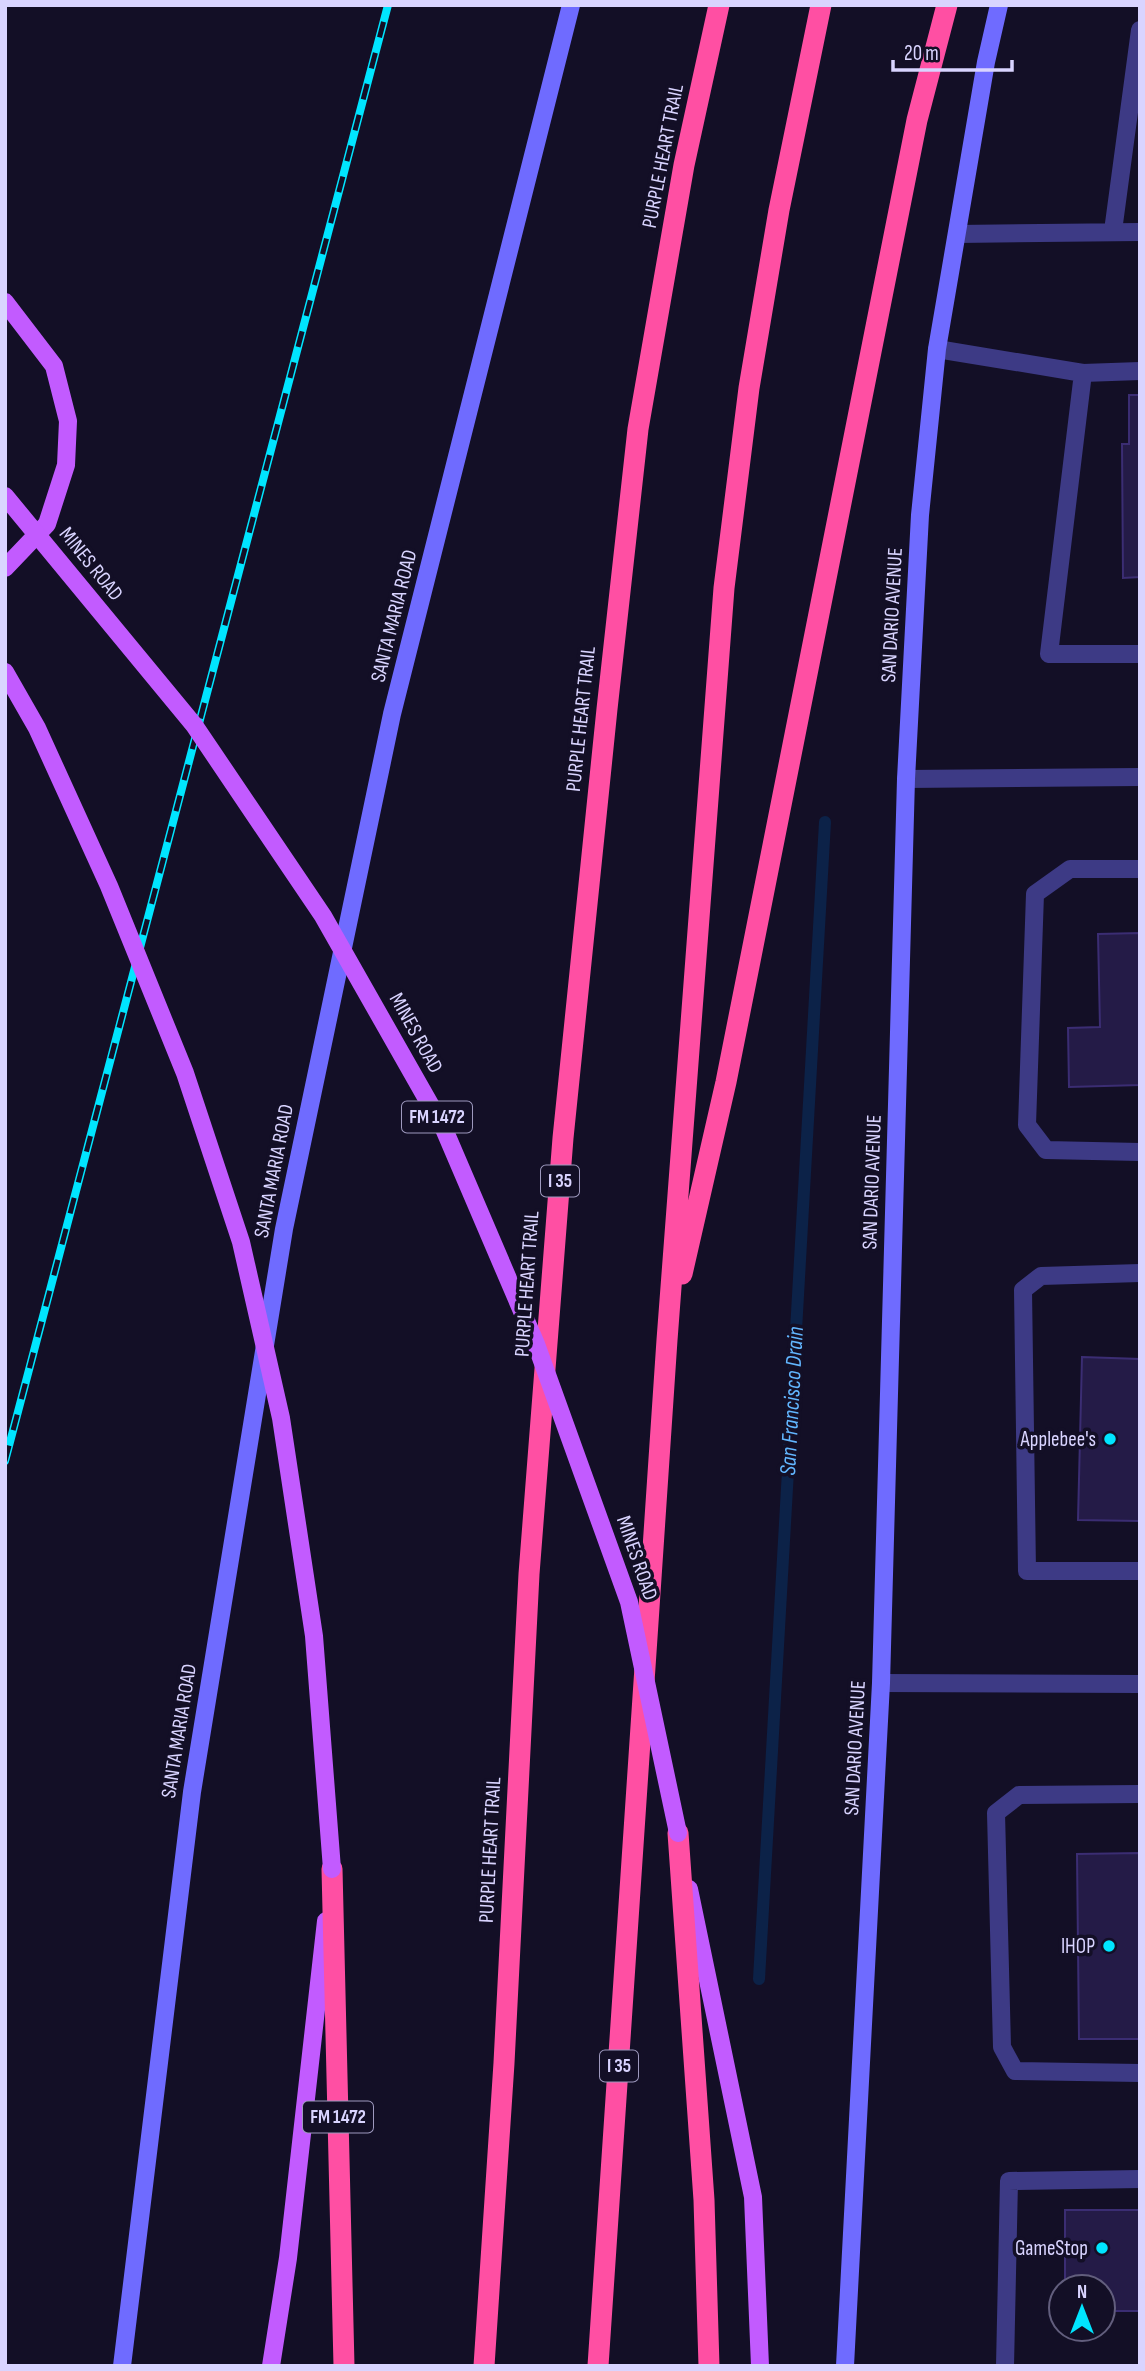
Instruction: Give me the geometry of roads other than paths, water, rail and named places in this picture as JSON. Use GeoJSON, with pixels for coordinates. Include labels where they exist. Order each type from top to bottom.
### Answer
{"type":"FeatureCollection","features":[{"type":"Feature","properties":{"kind":"highway","name":"PURPLE HEART TRAIL"},"geometry":{"type":"LineString","coordinates":[[484,2366],[504,2063],[529,1574],[563,1138],[638,429],[684,164],[719,5]]}},
{"type":"Feature","properties":{"kind":"highway","name":"I 35"},"geometry":{"type":"LineString","coordinates":[[598,2366],[667,1340],[724,588],[749,388],[779,210],[821,5]]}},
{"type":"Feature","properties":{"kind":"highway"},"geometry":{"type":"LineString","coordinates":[[667,1340],[726,1083],[917,120],[947,5]]}},
{"type":"Feature","properties":{"kind":"highway","name":"FM 1472"},"geometry":{"type":"LineString","coordinates":[[678,1833],[704,2200],[709,2366]]}},
{"type":"Feature","properties":{"kind":"highway","name":"FM 1472"},"geometry":{"type":"LineString","coordinates":[[332,1869],[344,2366]]}},
{"type":"Feature","properties":{"kind":"main road","name":"SANTA MARIA ROAD"},"geometry":{"type":"LineString","coordinates":[[122,2366],[192,1792],[284,1229],[393,714],[571,5]]}},
{"type":"Feature","properties":{"kind":"main road","name":"SAN DARIO AVENUE"},"geometry":{"type":"LineString","coordinates":[[845,2366],[881,1683],[906,779],[920,515],[937,349],[986,62],[999,5]]}},
{"type":"Feature","properties":{"kind":"main road"},"geometry":{"type":"LineString","coordinates":[[5,302],[54,366],[68,421],[65,465],[47,524],[5,568]]}},
{"type":"Feature","properties":{"kind":"main road","name":"MINES ROAD"},"geometry":{"type":"LineString","coordinates":[[5,496],[202,737],[323,916],[444,1129],[536,1345],[629,1602],[753,2197],[760,2366]]}},
{"type":"Feature","properties":{"kind":"main road","name":"FM 1472"},"geometry":{"type":"LineString","coordinates":[[5,672],[37,728],[109,886],[186,1073],[241,1242],[281,1418],[312,1623],[332,1869]]}},
{"type":"Feature","properties":{"kind":"main road"},"geometry":{"type":"LineString","coordinates":[[271,2366],[288,2258],[332,1869]]}},
{"type":"Feature","properties":{"kind":"lane"},"geometry":{"type":"LineString","coordinates":[[1113,231],[1140,30]]}},
{"type":"Feature","properties":{"kind":"lane"},"geometry":{"type":"LineString","coordinates":[[957,234],[1140,232]]}},
{"type":"Feature","properties":{"kind":"lane"},"geometry":{"type":"LineString","coordinates":[[937,349],[1083,373],[1140,371]]}},
{"type":"Feature","properties":{"kind":"lane"},"geometry":{"type":"LineString","coordinates":[[1083,373],[1049,654],[1140,654]]}},
{"type":"Feature","properties":{"kind":"lane"},"geometry":{"type":"LineString","coordinates":[[906,779],[1140,777]]}},
{"type":"Feature","properties":{"kind":"lane"},"geometry":{"type":"LineString","coordinates":[[1140,869],[1070,869],[1035,894],[1027,1125],[1046,1150],[1140,1152]]}},
{"type":"Feature","properties":{"kind":"lane"},"geometry":{"type":"LineString","coordinates":[[1140,1273],[1041,1276],[1023,1290],[1027,1572],[1140,1571]]}},
{"type":"Feature","properties":{"kind":"lane"},"geometry":{"type":"LineString","coordinates":[[881,1683],[1140,1684]]}},
{"type":"Feature","properties":{"kind":"lane"},"geometry":{"type":"LineString","coordinates":[[1140,1794],[1019,1795],[996,1813],[1002,2047],[1015,2071],[1140,2073]]}},
{"type":"Feature","properties":{"kind":"lane"},"geometry":{"type":"LineString","coordinates":[[1005,2366],[1009,2181],[1140,2179]]}},
{"type":"Feature","properties":{"kind":"waterway","name":"San Francisco Drain"},"geometry":{"type":"LineString","coordinates":[[759,1979],[825,822]]}},
{"type":"Feature","properties":{"kind":"railway"},"geometry":{"type":"LineString","coordinates":[[5,1461],[388,5]]}},
{"type":"Feature","properties":{"kind":"place","name":"Applebee's"},"geometry":{"type":"Point","coordinates":[1110,1439]}},
{"type":"Feature","properties":{"kind":"place","name":"IHOP"},"geometry":{"type":"Point","coordinates":[1109,1946]}},
{"type":"Feature","properties":{"kind":"place","name":"GameStop"},"geometry":{"type":"Point","coordinates":[1102,2248]}}]}
